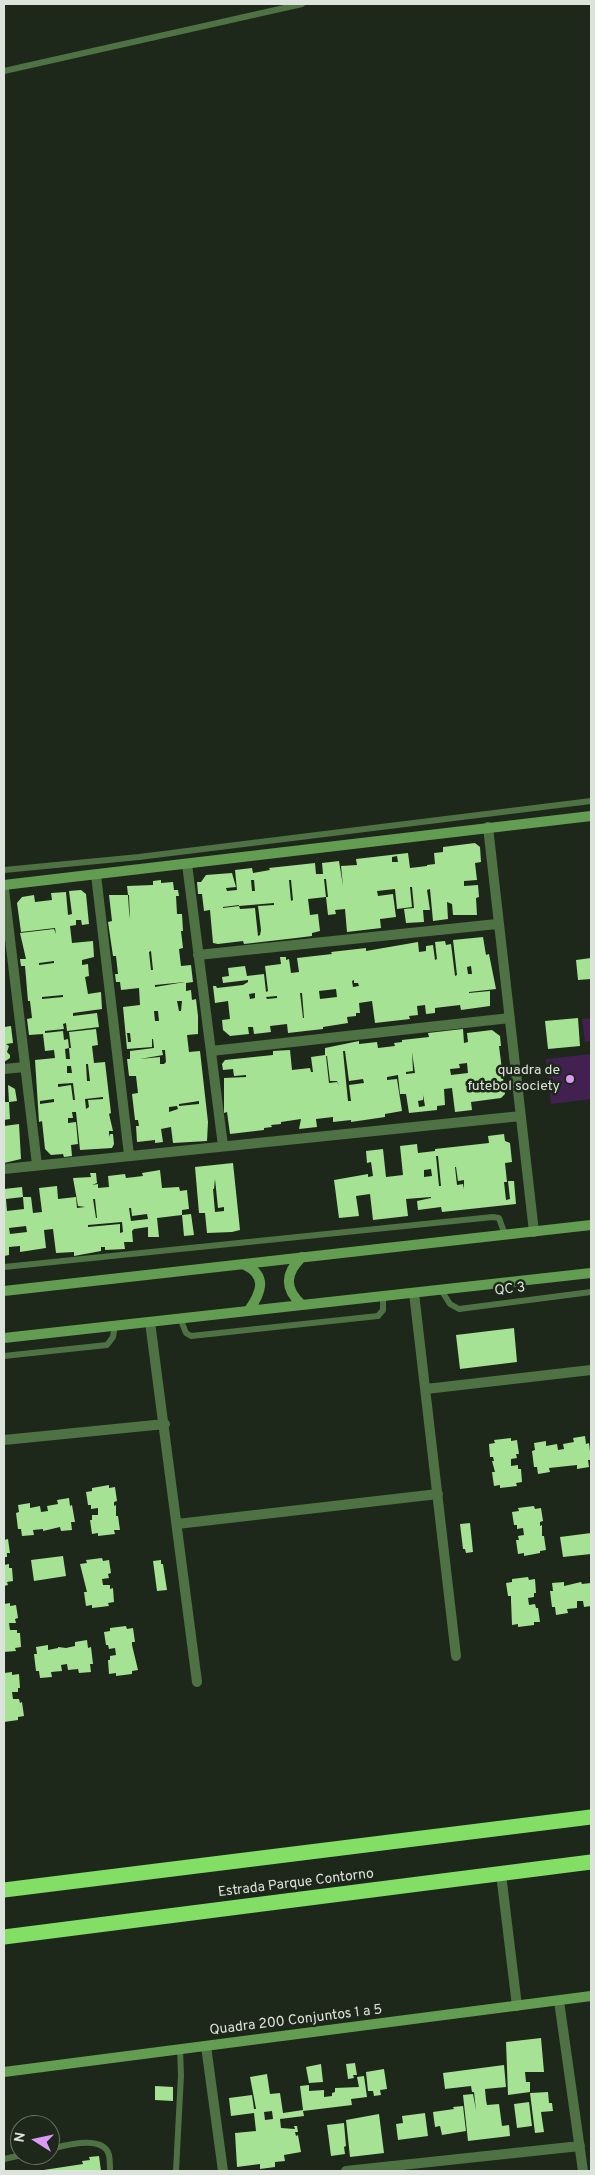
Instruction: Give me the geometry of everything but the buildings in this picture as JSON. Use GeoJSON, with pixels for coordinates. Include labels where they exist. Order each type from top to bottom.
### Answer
{"type":"FeatureCollection","features":[{"type":"Feature","properties":{"kind":"highway"},"geometry":{"type":"LineString","coordinates":[[4,1890],[591,1817]]}},
{"type":"Feature","properties":{"kind":"highway","name":"Estrada Parque Contorno"},"geometry":{"type":"LineString","coordinates":[[4,1937],[591,1862]]}},
{"type":"Feature","properties":{"kind":"main road"},"geometry":{"type":"LineString","coordinates":[[4,885],[591,816]]}},
{"type":"Feature","properties":{"kind":"main road"},"geometry":{"type":"LineString","coordinates":[[4,1291],[591,1225]]}},
{"type":"Feature","properties":{"kind":"main road"},"geometry":{"type":"LineString","coordinates":[[302,1257],[290,1271],[288,1281],[295,1298],[302,1304]]}},
{"type":"Feature","properties":{"kind":"main road"},"geometry":{"type":"LineString","coordinates":[[245,1265],[255,1271],[260,1284],[258,1299],[250,1310]]}},
{"type":"Feature","properties":{"kind":"main road"},"geometry":{"type":"LineString","coordinates":[[4,1338],[591,1273]]}},
{"type":"Feature","properties":{"kind":"main road","name":"Quadra 200 Conjuntos 1 a 5"},"geometry":{"type":"LineString","coordinates":[[4,2072],[591,1996]]}},
{"type":"Feature","properties":{"kind":"street"},"geometry":{"type":"LineString","coordinates":[[488,827],[497,924],[510,1018],[534,1232]]}},
{"type":"Feature","properties":{"kind":"street"},"geometry":{"type":"LineString","coordinates":[[188,864],[223,1146]]}},
{"type":"Feature","properties":{"kind":"street"},"geometry":{"type":"LineString","coordinates":[[96,875],[129,1155]]}},
{"type":"Feature","properties":{"kind":"street"},"geometry":{"type":"LineString","coordinates":[[4,889],[8,977],[25,1067],[37,1165]]}},
{"type":"Feature","properties":{"kind":"street"},"geometry":{"type":"LineString","coordinates":[[198,955],[497,924]]}},
{"type":"Feature","properties":{"kind":"street"},"geometry":{"type":"LineString","coordinates":[[211,1051],[510,1018]]}},
{"type":"Feature","properties":{"kind":"street"},"geometry":{"type":"LineString","coordinates":[[4,1069],[25,1067]]}},
{"type":"Feature","properties":{"kind":"street"},"geometry":{"type":"LineString","coordinates":[[4,1170],[129,1155],[521,1116]]}},
{"type":"Feature","properties":{"kind":"street"},"geometry":{"type":"LineString","coordinates":[[414,1293],[456,1656]]}},
{"type":"Feature","properties":{"kind":"street"},"geometry":{"type":"LineString","coordinates":[[150,1322],[165,1424],[197,1682]]}},
{"type":"Feature","properties":{"kind":"street"},"geometry":{"type":"LineString","coordinates":[[426,1389],[591,1370]]}},
{"type":"Feature","properties":{"kind":"street"},"geometry":{"type":"LineString","coordinates":[[4,1440],[165,1424]]}},
{"type":"Feature","properties":{"kind":"street"},"geometry":{"type":"LineString","coordinates":[[177,1524],[438,1494]]}},
{"type":"Feature","properties":{"kind":"street"},"geometry":{"type":"LineString","coordinates":[[501,1874],[517,2006]]}},
{"type":"Feature","properties":{"kind":"street"},"geometry":{"type":"LineString","coordinates":[[559,2001],[583,2171]]}},
{"type":"Feature","properties":{"kind":"street"},"geometry":{"type":"LineString","coordinates":[[206,2046],[223,2171]]}},
{"type":"Feature","properties":{"kind":"street"},"geometry":{"type":"LineString","coordinates":[[346,2171],[580,2146]]}},
{"type":"Feature","properties":{"kind":"lane"},"geometry":{"type":"LineString","coordinates":[[4,71],[302,4]]}},
{"type":"Feature","properties":{"kind":"lane"},"geometry":{"type":"LineString","coordinates":[[4,870],[139,857],[591,801]]}},
{"type":"Feature","properties":{"kind":"lane"},"geometry":{"type":"LineString","coordinates":[[4,1267],[493,1217],[499,1218],[505,1235]]}},
{"type":"Feature","properties":{"kind":"lane","name":"QC 3"},"geometry":{"type":"LineString","coordinates":[[441,1290],[450,1304],[459,1309],[591,1292]]}},
{"type":"Feature","properties":{"kind":"lane"},"geometry":{"type":"LineString","coordinates":[[180,1318],[186,1333],[191,1336],[378,1316],[384,1310],[383,1296]]}},
{"type":"Feature","properties":{"kind":"lane"},"geometry":{"type":"LineString","coordinates":[[4,1356],[107,1345],[113,1337],[116,1325]]}},
{"type":"Feature","properties":{"kind":"lane"},"geometry":{"type":"LineString","coordinates":[[176,2171],[181,2075],[180,2049]]}},
{"type":"Feature","properties":{"kind":"lane"},"geometry":{"type":"LineString","coordinates":[[60,2147],[84,2142],[96,2144],[106,2149],[109,2155],[110,2171]]}},
{"type":"Feature","properties":{"kind":"shaded area"},"geometry":{"type":"Polygon","coordinates":[[[591,1018],[591,1041],[585,1042],[582,1019],[591,1018]]]}},
{"type":"Feature","properties":{"kind":"shaded area","name":"quadra de futebol society"},"geometry":{"type":"Polygon","coordinates":[[[591,1054],[591,1099],[551,1104],[546,1059],[591,1054]]]}},
{"type":"Feature","properties":{"kind":"place","name":"quadra de futebol society"},"geometry":{"type":"Point","coordinates":[570,1079]}}]}
